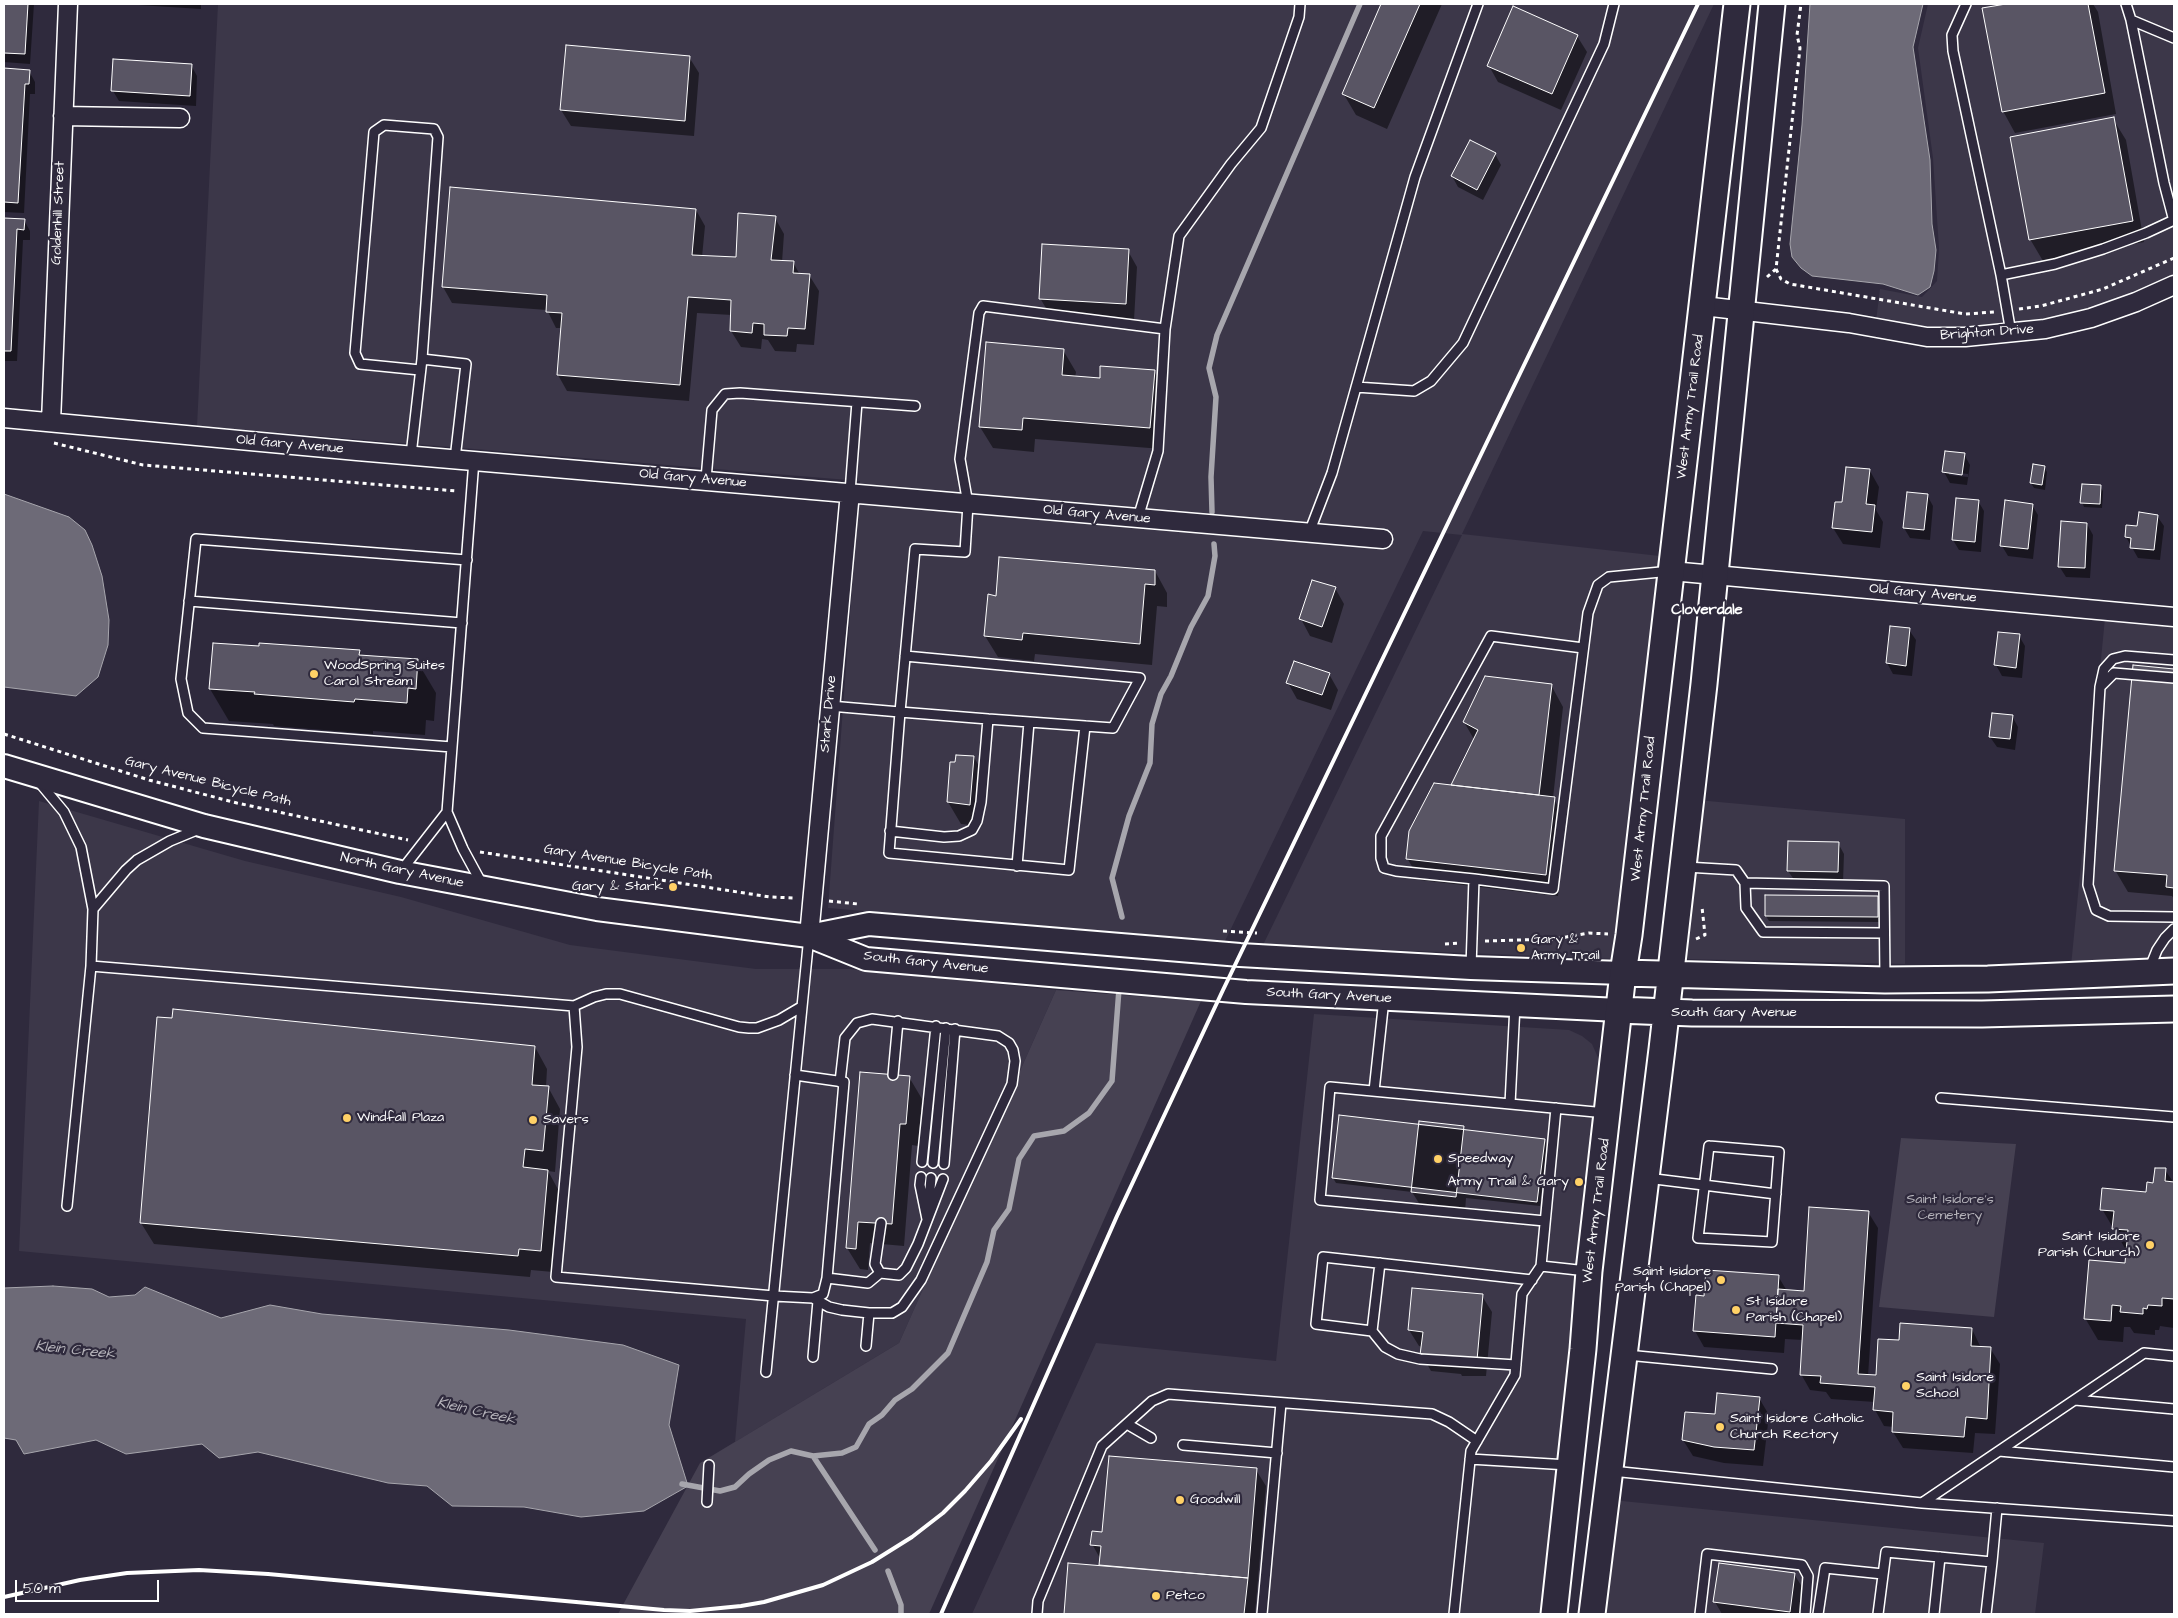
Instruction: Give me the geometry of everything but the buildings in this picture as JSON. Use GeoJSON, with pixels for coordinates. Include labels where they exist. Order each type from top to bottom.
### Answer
{"type":"FeatureCollection","features":[{"type":"Feature","properties":{"kind":"main road","name":"West Army Trail Road"},"geometry":{"type":"LineString","coordinates":[[1554,1614],[1571,1466],[1589,1271],[1623,973],[1630,936],[1737,4]]}},
{"type":"Feature","properties":{"kind":"main road"},"geometry":{"type":"LineString","coordinates":[[1592,1614],[1671,975],[1714,574],[1752,312],[1772,4]]}},
{"type":"Feature","properties":{"kind":"main road"},"geometry":{"type":"LineString","coordinates":[[1623,973],[1885,980],[1998,978],[2174,971]]}},
{"type":"Feature","properties":{"kind":"main road","name":"South Gary Avenue"},"geometry":{"type":"LineString","coordinates":[[1619,1010],[1666,1013],[1982,1014],[2174,1008]]}},
{"type":"Feature","properties":{"kind":"street","name":"Goldenhill Street"},"geometry":{"type":"LineString","coordinates":[[51,422],[68,4]]}},
{"type":"Feature","properties":{"kind":"street"},"geometry":{"type":"LineString","coordinates":[[63,116],[180,118]]}},
{"type":"Feature","properties":{"kind":"street","name":"Brighton Drive"},"geometry":{"type":"LineString","coordinates":[[1703,306],[1849,323],[1927,337],[1965,337],[2045,329],[2092,318],[2136,302],[2174,285]]}},
{"type":"Feature","properties":{"kind":"street","name":"Old Gary Avenue"},"geometry":{"type":"LineString","coordinates":[[4,418],[1383,539]]}},
{"type":"Feature","properties":{"kind":"street","name":"Stark Drive"},"geometry":{"type":"LineString","coordinates":[[809,936],[850,492]]}},
{"type":"Feature","properties":{"kind":"street","name":"Old Gary Avenue"},"geometry":{"type":"LineString","coordinates":[[1671,571],[2174,617]]}},
{"type":"Feature","properties":{"kind":"street","name":"North Gary Avenue"},"geometry":{"type":"LineString","coordinates":[[4,766],[204,826],[400,872],[597,909],[809,936]]}},
{"type":"Feature","properties":{"kind":"street"},"geometry":{"type":"LineString","coordinates":[[809,936],[869,924],[1213,953],[1471,968],[1623,973]]}},
{"type":"Feature","properties":{"kind":"street","name":"South Gary Avenue"},"geometry":{"type":"LineString","coordinates":[[809,936],[866,959],[1238,991],[1619,1010]]}},
{"type":"Feature","properties":{"kind":"lane"},"geometry":{"type":"LineString","coordinates":[[1138,518],[1158,451],[1165,329],[1178,236],[1231,164],[1261,128],[1299,17],[1300,4]]}},
{"type":"Feature","properties":{"kind":"lane"},"geometry":{"type":"LineString","coordinates":[[1309,533],[1332,473],[1415,177],[1478,4]]}},
{"type":"Feature","properties":{"kind":"lane"},"geometry":{"type":"LineString","coordinates":[[1356,387],[1414,391],[1431,381],[1462,343],[1604,44],[1614,4]]}},
{"type":"Feature","properties":{"kind":"lane"},"geometry":{"type":"LineString","coordinates":[[1966,4],[1952,36],[1953,51],[2001,275],[2011,333]]}},
{"type":"Feature","properties":{"kind":"lane"},"geometry":{"type":"LineString","coordinates":[[2001,275],[2055,264],[2103,249],[2146,234],[2174,220],[2172,199],[2126,4]]}},
{"type":"Feature","properties":{"kind":"lane"},"geometry":{"type":"LineString","coordinates":[[2131,20],[2174,38]]}},
{"type":"Feature","properties":{"kind":"lane"},"geometry":{"type":"LineString","coordinates":[[411,455],[422,358],[438,137],[434,129],[384,125],[374,132],[355,353],[360,364],[420,370]]}},
{"type":"Feature","properties":{"kind":"lane"},"geometry":{"type":"LineString","coordinates":[[1085,726],[1069,870],[889,853],[915,549],[965,552],[968,504],[960,459],[979,313],[982,306],[1165,329]]}},
{"type":"Feature","properties":{"kind":"lane"},"geometry":{"type":"LineString","coordinates":[[422,358],[466,364],[455,459]]}},
{"type":"Feature","properties":{"kind":"lane"},"geometry":{"type":"LineString","coordinates":[[706,480],[712,410],[725,394],[740,392],[915,406]]}},
{"type":"Feature","properties":{"kind":"lane"},"geometry":{"type":"LineString","coordinates":[[850,492],[857,402]]}},
{"type":"Feature","properties":{"kind":"lane"},"geometry":{"type":"LineString","coordinates":[[474,460],[447,812],[463,849],[484,888]]}},
{"type":"Feature","properties":{"kind":"lane"},"geometry":{"type":"LineString","coordinates":[[452,747],[203,728],[188,713],[181,679],[196,539],[466,560]]}},
{"type":"Feature","properties":{"kind":"lane"},"geometry":{"type":"LineString","coordinates":[[1583,648],[1491,636],[1381,836],[1381,858],[1384,868],[1396,872],[1553,889],[1588,613],[1598,585],[1609,577],[1671,571]]}},
{"type":"Feature","properties":{"kind":"lane"},"geometry":{"type":"LineString","coordinates":[[190,601],[462,623]]}},
{"type":"Feature","properties":{"kind":"lane"},"geometry":{"type":"LineString","coordinates":[[830,706],[1113,728],[1140,678],[905,656]]}},
{"type":"Feature","properties":{"kind":"lane"},"geometry":{"type":"LineString","coordinates":[[2174,660],[2125,656],[2113,659],[2104,668],[2100,687],[2088,885],[2096,910],[2109,916],[2174,917]]}},
{"type":"Feature","properties":{"kind":"lane"},"geometry":{"type":"LineString","coordinates":[[2100,687],[2114,672],[2174,678]]}},
{"type":"Feature","properties":{"kind":"lane"},"geometry":{"type":"LineString","coordinates":[[890,831],[944,838],[959,836],[972,830],[977,821],[981,802],[988,719]]}},
{"type":"Feature","properties":{"kind":"lane"},"geometry":{"type":"LineString","coordinates":[[1017,866],[1029,722]]}},
{"type":"Feature","properties":{"kind":"lane"},"geometry":{"type":"LineString","coordinates":[[33,776],[64,812],[73,829],[83,854],[93,909],[91,966],[67,1206]]}},
{"type":"Feature","properties":{"kind":"lane"},"geometry":{"type":"LineString","coordinates":[[400,872],[447,812]]}},
{"type":"Feature","properties":{"kind":"lane"},"geometry":{"type":"LineString","coordinates":[[93,909],[126,870],[137,860],[170,841],[204,826]]}},
{"type":"Feature","properties":{"kind":"lane"},"geometry":{"type":"LineString","coordinates":[[1683,867],[1736,870],[1746,883],[1746,908],[1763,932],[1884,933]]}},
{"type":"Feature","properties":{"kind":"lane"},"geometry":{"type":"LineString","coordinates":[[1471,968],[1474,879]]}},
{"type":"Feature","properties":{"kind":"lane"},"geometry":{"type":"LineString","coordinates":[[1746,883],[1884,886],[1885,980]]}},
{"type":"Feature","properties":{"kind":"lane"},"geometry":{"type":"LineString","coordinates":[[2148,972],[2157,950],[2174,929]]}},
{"type":"Feature","properties":{"kind":"lane"},"geometry":{"type":"LineString","coordinates":[[766,1372],[809,936]]}},
{"type":"Feature","properties":{"kind":"lane"},"geometry":{"type":"LineString","coordinates":[[91,966],[574,1006],[594,997],[606,994],[620,994],[738,1027],[749,1028],[757,1028],[779,1020],[802,1007]]}},
{"type":"Feature","properties":{"kind":"lane"},"geometry":{"type":"LineString","coordinates":[[1374,1091],[1384,998]]}},
{"type":"Feature","properties":{"kind":"lane"},"geometry":{"type":"LineString","coordinates":[[1510,1104],[1515,1004]]}},
{"type":"Feature","properties":{"kind":"lane"},"geometry":{"type":"LineString","coordinates":[[574,1006],[577,1047],[556,1276],[816,1300],[842,1310],[869,1313],[892,1313],[902,1307],[921,1280],[1012,1084],[1015,1061],[1013,1050],[1009,1043],[998,1036],[982,1033],[872,1019],[857,1022],[845,1038],[842,1050],[842,1082],[827,1278],[823,1294],[816,1300],[813,1357]]}},
{"type":"Feature","properties":{"kind":"lane"},"geometry":{"type":"LineString","coordinates":[[893,1074],[894,1021]]}},
{"type":"Feature","properties":{"kind":"lane"},"geometry":{"type":"LineString","coordinates":[[922,1162],[936,1026]]}},
{"type":"Feature","properties":{"kind":"lane"},"geometry":{"type":"LineString","coordinates":[[933,1163],[946,1028]]}},
{"type":"Feature","properties":{"kind":"lane"},"geometry":{"type":"LineString","coordinates":[[944,1164],[956,1029]]}},
{"type":"Feature","properties":{"kind":"lane"},"geometry":{"type":"LineString","coordinates":[[795,1076],[842,1082]]}},
{"type":"Feature","properties":{"kind":"lane"},"geometry":{"type":"LineString","coordinates":[[1545,1222],[1320,1200],[1330,1087],[1608,1113]]}},
{"type":"Feature","properties":{"kind":"lane"},"geometry":{"type":"LineString","coordinates":[[1941,1098],[2174,1117]]}},
{"type":"Feature","properties":{"kind":"lane"},"geometry":{"type":"LineString","coordinates":[[1454,1614],[1471,1452],[1515,1375],[1522,1294],[1541,1266],[1556,1108]]}},
{"type":"Feature","properties":{"kind":"lane"},"geometry":{"type":"LineString","coordinates":[[1709,1146],[1779,1152],[1776,1194],[1772,1242],[1698,1238],[1709,1146]]}},
{"type":"Feature","properties":{"kind":"lane"},"geometry":{"type":"LineString","coordinates":[[921,1177],[920,1185],[927,1220]]}},
{"type":"Feature","properties":{"kind":"lane"},"geometry":{"type":"LineString","coordinates":[[927,1220],[931,1178]]}},
{"type":"Feature","properties":{"kind":"lane"},"geometry":{"type":"LineString","coordinates":[[1646,1178],[1776,1194]]}},
{"type":"Feature","properties":{"kind":"lane"},"geometry":{"type":"LineString","coordinates":[[827,1278],[868,1283],[880,1273],[899,1275],[906,1268],[918,1244],[943,1179]]}},
{"type":"Feature","properties":{"kind":"lane"},"geometry":{"type":"LineString","coordinates":[[880,1223],[875,1264],[880,1273]]}},
{"type":"Feature","properties":{"kind":"lane"},"geometry":{"type":"LineString","coordinates":[[1516,1366],[1420,1358],[1398,1354],[1385,1347],[1372,1331],[1316,1324],[1323,1256],[1532,1280]]}},
{"type":"Feature","properties":{"kind":"lane"},"geometry":{"type":"LineString","coordinates":[[1372,1331],[1380,1263]]}},
{"type":"Feature","properties":{"kind":"lane"},"geometry":{"type":"LineString","coordinates":[[1541,1266],[1589,1271]]}},
{"type":"Feature","properties":{"kind":"lane"},"geometry":{"type":"LineString","coordinates":[[866,1346],[869,1313]]}},
{"type":"Feature","properties":{"kind":"lane"},"geometry":{"type":"LineString","coordinates":[[1922,1503],[2144,1353],[2174,1356]]}},
{"type":"Feature","properties":{"kind":"lane"},"geometry":{"type":"LineString","coordinates":[[1624,1355],[1772,1369]]}},
{"type":"Feature","properties":{"kind":"lane"},"geometry":{"type":"LineString","coordinates":[[1036,1614],[1038,1601],[1102,1446],[1152,1401],[1168,1394],[1432,1414],[1449,1422],[1477,1441]]}},
{"type":"Feature","properties":{"kind":"lane"},"geometry":{"type":"LineString","coordinates":[[2075,1400],[2174,1409]]}},
{"type":"Feature","properties":{"kind":"lane"},"geometry":{"type":"LineString","coordinates":[[1262,1614],[1282,1403]]}},
{"type":"Feature","properties":{"kind":"lane"},"geometry":{"type":"LineString","coordinates":[[1126,1424],[1151,1438]]}},
{"type":"Feature","properties":{"kind":"lane"},"geometry":{"type":"LineString","coordinates":[[1183,1445],[1277,1453]]}},
{"type":"Feature","properties":{"kind":"lane"},"geometry":{"type":"LineString","coordinates":[[1999,1451],[2174,1467]]}},
{"type":"Feature","properties":{"kind":"lane"},"geometry":{"type":"LineString","coordinates":[[1470,1459],[1571,1466]]}},
{"type":"Feature","properties":{"kind":"lane"},"geometry":{"type":"LineString","coordinates":[[707,1502],[710,1465]]}},
{"type":"Feature","properties":{"kind":"lane"},"geometry":{"type":"LineString","coordinates":[[1609,1471],[1922,1503],[2174,1521]]}},
{"type":"Feature","properties":{"kind":"lane"},"geometry":{"type":"LineString","coordinates":[[1986,1614],[1997,1508]]}},
{"type":"Feature","properties":{"kind":"lane"},"geometry":{"type":"LineString","coordinates":[[1878,1614],[1886,1552],[1992,1562]]}},
{"type":"Feature","properties":{"kind":"lane"},"geometry":{"type":"LineString","coordinates":[[1700,1614],[1707,1554],[1802,1565],[1808,1576],[1805,1614]]}},
{"type":"Feature","properties":{"kind":"lane"},"geometry":{"type":"LineString","coordinates":[[1934,1614],[1940,1557]]}},
{"type":"Feature","properties":{"kind":"lane"},"geometry":{"type":"LineString","coordinates":[[1818,1614],[1824,1568],[1883,1574]]}},
{"type":"Feature","properties":{"kind":"path"},"geometry":{"type":"LineString","coordinates":[[1800,4],[1797,35],[1800,48],[1776,269],[1781,278],[1790,284],[1965,314],[2041,306],[2085,295],[2127,280],[2174,258]]}},
{"type":"Feature","properties":{"kind":"path"},"geometry":{"type":"LineString","coordinates":[[1752,312],[1767,276],[1776,269]]}},
{"type":"Feature","properties":{"kind":"path"},"geometry":{"type":"LineString","coordinates":[[49,441],[143,465],[456,491]]}},
{"type":"Feature","properties":{"kind":"path","name":"Gary Avenue Bicycle Path"},"geometry":{"type":"LineString","coordinates":[[4,734],[148,780],[237,803],[411,840]]}},
{"type":"Feature","properties":{"kind":"path","name":"Gary Avenue Bicycle Path"},"geometry":{"type":"LineString","coordinates":[[472,850],[782,897]]}},
{"type":"Feature","properties":{"kind":"path"},"geometry":{"type":"LineString","coordinates":[[1699,939],[1705,935],[1701,901]]}},
{"type":"Feature","properties":{"kind":"path"},"geometry":{"type":"LineString","coordinates":[[1487,941],[1555,939],[1589,933],[1599,934]]}},
{"type":"Feature","properties":{"kind":"shaded area"},"geometry":{"type":"Polygon","coordinates":[[[218,4],[1714,4],[1462,534],[1660,556],[1617,959],[1263,945],[1462,535],[1423,531],[1225,941],[828,908],[860,481],[197,426],[218,4]]]}},
{"type":"Feature","properties":{"kind":"shaded area"},"geometry":{"type":"Polygon","coordinates":[[[1928,4],[2174,4],[2174,275],[2092,310],[2041,323],[1926,330],[1876,321],[1880,289],[1922,297],[1937,281],[1939,248],[1933,158],[1918,48],[1928,4]]]}},
{"type":"Feature","properties":{"kind":"shaded area"},"geometry":{"type":"Polygon","coordinates":[[[2105,618],[2174,624],[2174,959],[2071,966],[2105,618]]]}},
{"type":"Feature","properties":{"kind":"shaded area"},"geometry":{"type":"Polygon","coordinates":[[[1697,800],[1905,819],[1905,964],[1683,959],[1697,800]]]}},
{"type":"Feature","properties":{"kind":"shaded area"},"geometry":{"type":"Polygon","coordinates":[[[39,801],[245,861],[401,897],[570,945],[756,969],[850,969],[1056,990],[899,1343],[735,1442],[746,1319],[19,1251],[39,801]]]}},
{"type":"Feature","properties":{"kind":"shaded area"},"geometry":{"type":"Polygon","coordinates":[[[1314,1014],[1569,1030],[1582,1036],[1592,1044],[1600,1062],[1602,1077],[1544,1614],[972,1614],[1096,1343],[1276,1361],[1314,1014]]]}},
{"type":"Feature","properties":{"kind":"shaded area"},"geometry":{"type":"Polygon","coordinates":[[[1612,1500],[2044,1543],[2035,1614],[1600,1614],[1612,1500]]]}},
{"type":"Feature","properties":{"kind":"green space"},"geometry":{"type":"Polygon","coordinates":[[[1056,990],[1201,1001],[929,1614],[618,1614],[700,1463],[899,1343],[1056,990]]]}},
{"type":"Feature","properties":{"kind":"green space","name":"Saint Isidore's Cemetery"},"geometry":{"type":"Polygon","coordinates":[[[1901,1138],[2016,1144],[1994,1317],[1879,1307],[1901,1138]]]}},
{"type":"Feature","properties":{"kind":"water"},"geometry":{"type":"Polygon","coordinates":[[[1810,4],[1923,4],[1913,47],[1930,160],[1932,224],[1936,250],[1930,287],[1918,295],[1883,284],[1812,276],[1801,268],[1792,257],[1790,244],[1802,125],[1810,4]]]}},
{"type":"Feature","properties":{"kind":"water"},"geometry":{"type":"Polygon","coordinates":[[[4,494],[69,517],[85,530],[92,545],[102,576],[109,620],[108,645],[98,677],[76,696],[4,687],[4,494]]]}},
{"type":"Feature","properties":{"kind":"water"},"geometry":{"type":"Polygon","coordinates":[[[53,1286],[92,1289],[109,1297],[135,1295],[145,1287],[221,1318],[270,1305],[322,1314],[509,1330],[623,1345],[679,1365],[669,1425],[688,1486],[644,1511],[581,1517],[524,1507],[452,1506],[427,1486],[388,1483],[258,1452],[219,1458],[202,1444],[126,1454],[96,1440],[24,1454],[16,1440],[4,1438],[4,1288],[53,1286]]]}},
{"type":"Feature","properties":{"kind":"waterway"},"geometry":{"type":"LineString","coordinates":[[1212,512],[1211,477],[1216,397],[1209,368],[1217,335],[1360,4]]}},
{"type":"Feature","properties":{"kind":"waterway"},"geometry":{"type":"LineString","coordinates":[[1122,917],[1112,878],[1129,816],[1150,763],[1152,724],[1161,694],[1171,676],[1191,627],[1208,596],[1215,556],[1214,544]]}},
{"type":"Feature","properties":{"kind":"waterway"},"geometry":{"type":"LineString","coordinates":[[813,1456],[842,1453],[856,1447],[869,1424],[882,1415],[895,1400],[912,1389],[948,1353],[987,1262],[994,1230],[1009,1209],[1019,1159],[1034,1136],[1064,1131],[1089,1113],[1112,1081],[1119,989]]}},
{"type":"Feature","properties":{"kind":"waterway","name":"Klein Creek"},"geometry":{"type":"LineString","coordinates":[[682,1484],[720,1491],[735,1487],[769,1460],[791,1451],[813,1456],[875,1550]]}},
{"type":"Feature","properties":{"kind":"waterway","name":"Klein Creek"},"geometry":{"type":"LineString","coordinates":[[888,1571],[901,1605],[901,1614]]}},
{"type":"Feature","properties":{"kind":"railway"},"geometry":{"type":"LineString","coordinates":[[941,1614],[1117,1216],[1223,990],[1698,4]]}},
{"type":"Feature","properties":{"kind":"railway"},"geometry":{"type":"LineString","coordinates":[[4,1597],[80,1580],[127,1573],[199,1570],[268,1574],[664,1610],[690,1611],[764,1602],[823,1585],[872,1562],[912,1537],[943,1513],[965,1491],[991,1461],[1021,1419]]}},
{"type":"Feature","properties":{"kind":"place","name":"WoodSpring Suites Carol Stream"},"geometry":{"type":"Point","coordinates":[314,674]}},
{"type":"Feature","properties":{"kind":"place","name":"Gary & Stark"},"geometry":{"type":"Point","coordinates":[673,887]}},
{"type":"Feature","properties":{"kind":"place","name":"Gary & Army Trail"},"geometry":{"type":"Point","coordinates":[1521,948]}},
{"type":"Feature","properties":{"kind":"place","name":"Windfall Plaza"},"geometry":{"type":"Point","coordinates":[347,1118]}},
{"type":"Feature","properties":{"kind":"place","name":"Savers"},"geometry":{"type":"Point","coordinates":[533,1120]}},
{"type":"Feature","properties":{"kind":"place","name":"Speedway"},"geometry":{"type":"Point","coordinates":[1438,1159]}},
{"type":"Feature","properties":{"kind":"place","name":"Army Trail & Gary"},"geometry":{"type":"Point","coordinates":[1579,1182]}},
{"type":"Feature","properties":{"kind":"place","name":"Saint Isidore Parish (Church)"},"geometry":{"type":"Point","coordinates":[2150,1245]}},
{"type":"Feature","properties":{"kind":"place","name":"Saint Isidore Parish (Chapel)"},"geometry":{"type":"Point","coordinates":[1721,1280]}},
{"type":"Feature","properties":{"kind":"place","name":"St Isidore Parish (Chapel)"},"geometry":{"type":"Point","coordinates":[1736,1310]}},
{"type":"Feature","properties":{"kind":"place","name":"Saint Isidore School"},"geometry":{"type":"Point","coordinates":[1906,1386]}},
{"type":"Feature","properties":{"kind":"place","name":"Saint Isidore Catholic Church Rectory"},"geometry":{"type":"Point","coordinates":[1720,1427]}},
{"type":"Feature","properties":{"kind":"place","name":"Goodwill"},"geometry":{"type":"Point","coordinates":[1180,1500]}},
{"type":"Feature","properties":{"kind":"place","name":"Petco"},"geometry":{"type":"Point","coordinates":[1156,1596]}},
{"type":"Feature","properties":{"kind":"district","name":"Cloverdale"},"geometry":{"type":"Point","coordinates":[1707,611]}}]}
